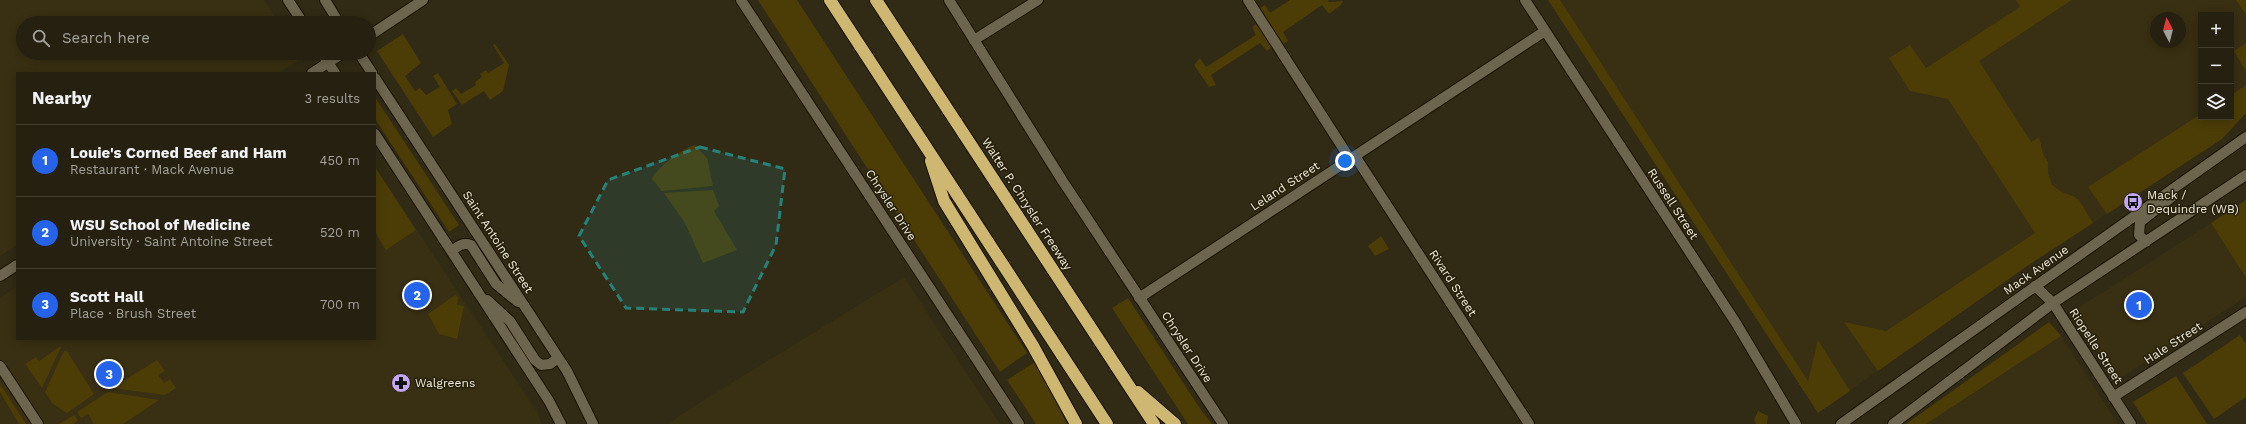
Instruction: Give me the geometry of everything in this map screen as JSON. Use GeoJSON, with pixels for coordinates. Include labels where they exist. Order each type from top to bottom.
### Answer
{"type":"FeatureCollection","features":[{"type":"Feature","properties":{"kind":"highway"},"geometry":{"type":"LineString","coordinates":[[830,0],[1107,424]]}},
{"type":"Feature","properties":{"kind":"highway","name":"Walter P. Chrysler Freeway"},"geometry":{"type":"LineString","coordinates":[[876,0],[1154,424]]}},
{"type":"Feature","properties":{"kind":"highway"},"geometry":{"type":"LineString","coordinates":[[926,145],[944,201],[1033,346],[1076,424]]}},
{"type":"Feature","properties":{"kind":"highway"},"geometry":{"type":"LineString","coordinates":[[1127,382],[1175,424]]}},
{"type":"Feature","properties":{"kind":"street"},"geometry":{"type":"LineString","coordinates":[[288,0],[298,16]]}},
{"type":"Feature","properties":{"kind":"street"},"geometry":{"type":"LineString","coordinates":[[324,0],[334,16]]}},
{"type":"Feature","properties":{"kind":"street"},"geometry":{"type":"LineString","coordinates":[[376,31],[424,0]]}},
{"type":"Feature","properties":{"kind":"street","name":"Chrysler Drive"},"geometry":{"type":"LineString","coordinates":[[742,0],[1019,424]]}},
{"type":"Feature","properties":{"kind":"street","name":"Chrysler Drive"},"geometry":{"type":"LineString","coordinates":[[949,0],[1139,298],[1223,424]]}},
{"type":"Feature","properties":{"kind":"street"},"geometry":{"type":"LineString","coordinates":[[974,40],[1038,0]]}},
{"type":"Feature","properties":{"kind":"street","name":"Rivard Street"},"geometry":{"type":"LineString","coordinates":[[1248,0],[1529,424]]}},
{"type":"Feature","properties":{"kind":"street","name":"Russell Street"},"geometry":{"type":"LineString","coordinates":[[1525,0],[1736,323],[1796,424]]}},
{"type":"Feature","properties":{"kind":"street","name":"Leland Street"},"geometry":{"type":"LineString","coordinates":[[1139,298],[1545,31]]}},
{"type":"Feature","properties":{"kind":"street"},"geometry":{"type":"LineString","coordinates":[[313,72],[331,60]]}},
{"type":"Feature","properties":{"kind":"street"},"geometry":{"type":"LineString","coordinates":[[364,60],[371,72]]}},
{"type":"Feature","properties":{"kind":"street"},"geometry":{"type":"LineString","coordinates":[[328,62],[334,72]]}},
{"type":"Feature","properties":{"kind":"street","name":"Saint Antoine Street"},"geometry":{"type":"LineString","coordinates":[[376,80],[558,358],[580,395],[593,424]]}},
{"type":"Feature","properties":{"kind":"street"},"geometry":{"type":"LineString","coordinates":[[2230,149],[2246,134]]}},
{"type":"Feature","properties":{"kind":"street"},"geometry":{"type":"LineString","coordinates":[[376,136],[549,401],[560,424]]}},
{"type":"Feature","properties":{"kind":"street","name":"Mack Avenue"},"geometry":{"type":"LineString","coordinates":[[1844,423],[2035,286],[2191,178],[2246,137]]}},
{"type":"Feature","properties":{"kind":"street"},"geometry":{"type":"LineString","coordinates":[[1893,424],[2053,303],[2246,175]]}},
{"type":"Feature","properties":{"kind":"street"},"geometry":{"type":"LineString","coordinates":[[2146,242],[2139,235],[2140,222],[2163,206],[2191,178]]}},
{"type":"Feature","properties":{"kind":"street"},"geometry":{"type":"LineString","coordinates":[[452,251],[465,243],[471,245],[496,284],[526,308]]}},
{"type":"Feature","properties":{"kind":"street"},"geometry":{"type":"LineString","coordinates":[[0,276],[16,266]]}},
{"type":"Feature","properties":{"kind":"street","name":"Riopelle Street"},"geometry":{"type":"LineString","coordinates":[[2035,286],[2053,303],[2131,424]]}},
{"type":"Feature","properties":{"kind":"street"},"geometry":{"type":"LineString","coordinates":[[477,291],[510,321],[535,360],[540,365],[550,364],[558,358]]}},
{"type":"Feature","properties":{"kind":"street","name":"Hale Street"},"geometry":{"type":"LineString","coordinates":[[2113,397],[2246,312]]}},
{"type":"Feature","properties":{"kind":"street"},"geometry":{"type":"LineString","coordinates":[[0,366],[38,424]]}},
{"type":"Feature","properties":{"kind":"highlighted area"},"geometry":{"type":"Polygon","coordinates":[[[700,147],[785,169],[776,245],[743,312],[626,308],[579,236],[608,180],[700,147]]]}},
{"type":"Feature","properties":{"kind":"shaded area"},"geometry":{"type":"Polygon","coordinates":[[[0,0],[264,0],[274,16],[16,16],[16,60],[299,60],[281,72],[16,72],[16,246],[0,256],[0,0]]]}},
{"type":"Feature","properties":{"kind":"shaded area"},"geometry":{"type":"Polygon","coordinates":[[[758,0],[797,0],[1027,353],[1000,372],[758,0]]]}},
{"type":"Feature","properties":{"kind":"shaded area"},"geometry":{"type":"Polygon","coordinates":[[[1290,0],[1328,0],[1329,2],[1343,1],[1341,5],[1329,14],[1322,5],[1283,32],[1288,41],[1283,44],[1260,8],[1265,5],[1270,13],[1290,0]]]}},
{"type":"Feature","properties":{"kind":"shaded area"},"geometry":{"type":"Polygon","coordinates":[[[1548,0],[2246,0],[2246,113],[2222,139],[2030,264],[1818,413],[1548,0]]]}},
{"type":"Feature","properties":{"kind":"shaded area"},"geometry":{"type":"Polygon","coordinates":[[[1548,0],[1560,0],[1808,381],[1818,340],[1850,391],[1818,413],[1548,0]]]}},
{"type":"Feature","properties":{"kind":"shaded area"},"geometry":{"type":"Polygon","coordinates":[[[2016,0],[2072,0],[1979,61],[2031,142],[2039,137],[2043,154],[2048,162],[2048,173],[2052,185],[2062,192],[2079,200],[2093,223],[2030,264],[1878,371],[1844,322],[1886,331],[2035,233],[1948,99],[1910,91],[1889,58],[1910,45],[1926,68],[2020,7],[2016,0]]]}},
{"type":"Feature","properties":{"kind":"shaded area"},"geometry":{"type":"Polygon","coordinates":[[[2236,0],[2246,0],[2246,15],[2236,0]]]}},
{"type":"Feature","properties":{"kind":"shaded area"},"geometry":{"type":"Polygon","coordinates":[[[1256,24],[1272,47],[1267,51],[1260,43],[1211,75],[1216,85],[1209,87],[1194,65],[1200,58],[1206,67],[1256,35],[1252,27],[1256,24]]]}},
{"type":"Feature","properties":{"kind":"shaded area"},"geometry":{"type":"Polygon","coordinates":[[[403,34],[421,63],[405,76],[415,91],[420,88],[426,95],[440,87],[433,76],[438,73],[457,104],[448,110],[452,124],[433,137],[377,51],[403,34]]]}},
{"type":"Feature","properties":{"kind":"shaded area"},"geometry":{"type":"Polygon","coordinates":[[[2246,43],[2246,71],[2234,51],[2246,43]]]}},
{"type":"Feature","properties":{"kind":"shaded area"},"geometry":{"type":"Polygon","coordinates":[[[495,44],[509,65],[503,91],[490,100],[484,91],[462,105],[452,91],[456,88],[461,94],[476,85],[475,82],[482,77],[480,74],[486,70],[488,73],[504,63],[493,45],[495,44]]]}},
{"type":"Feature","properties":{"kind":"shaded area"},"geometry":{"type":"Polygon","coordinates":[[[2246,85],[2246,113],[2222,139],[2107,214],[2088,187],[2198,116],[2198,120],[2234,120],[2234,93],[2246,85]]]}},
{"type":"Feature","properties":{"kind":"shaded area"},"geometry":{"type":"Polygon","coordinates":[[[376,99],[459,225],[449,232],[376,121],[376,99]]]}},
{"type":"Feature","properties":{"kind":"shaded area"},"geometry":{"type":"Polygon","coordinates":[[[695,145],[707,158],[713,186],[662,191],[652,179],[655,174],[671,159],[695,145]]]}},
{"type":"Feature","properties":{"kind":"shaded area"},"geometry":{"type":"Polygon","coordinates":[[[376,169],[538,413],[542,424],[0,424],[0,298],[16,287],[16,340],[376,340],[376,169]]]}},
{"type":"Feature","properties":{"kind":"shaded area"},"geometry":{"type":"Polygon","coordinates":[[[376,169],[416,230],[386,250],[376,234],[376,169]]]}},
{"type":"Feature","properties":{"kind":"shaded area"},"geometry":{"type":"Polygon","coordinates":[[[713,190],[719,206],[714,211],[737,250],[703,263],[685,223],[664,193],[713,190]]]}},
{"type":"Feature","properties":{"kind":"shaded area"},"geometry":{"type":"Polygon","coordinates":[[[2246,200],[2246,278],[2211,223],[2246,200]]]}},
{"type":"Feature","properties":{"kind":"shaded area"},"geometry":{"type":"Polygon","coordinates":[[[2211,223],[2246,278],[2246,297],[2116,381],[2072,312],[2211,223]]]}},
{"type":"Feature","properties":{"kind":"shaded area"},"geometry":{"type":"Polygon","coordinates":[[[1381,236],[1389,249],[1375,256],[1368,246],[1381,236]]]}},
{"type":"Feature","properties":{"kind":"shaded area"},"geometry":{"type":"Polygon","coordinates":[[[904,277],[1000,424],[667,424],[707,398],[904,277]]]}},
{"type":"Feature","properties":{"kind":"shaded area"},"geometry":{"type":"Polygon","coordinates":[[[455,295],[458,297],[457,305],[464,306],[457,339],[439,334],[428,314],[455,295]]]}},
{"type":"Feature","properties":{"kind":"shaded area"},"geometry":{"type":"Polygon","coordinates":[[[1128,298],[1201,410],[1212,424],[1188,424],[1180,412],[1112,308],[1128,298]]]}},
{"type":"Feature","properties":{"kind":"shaded area"},"geometry":{"type":"Polygon","coordinates":[[[2049,322],[2061,336],[1926,424],[1906,424],[2049,322]]]}},
{"type":"Feature","properties":{"kind":"shaded area"},"geometry":{"type":"Polygon","coordinates":[[[2240,335],[2246,344],[2246,397],[2214,419],[2183,373],[2240,335]]]}},
{"type":"Feature","properties":{"kind":"shaded area"},"geometry":{"type":"Polygon","coordinates":[[[2061,336],[2118,424],[1926,424],[2061,336]]]}},
{"type":"Feature","properties":{"kind":"shaded area"},"geometry":{"type":"Polygon","coordinates":[[[61,347],[42,388],[25,364],[36,357],[39,361],[61,347]]]}},
{"type":"Feature","properties":{"kind":"shaded area"},"geometry":{"type":"Polygon","coordinates":[[[64,351],[67,351],[94,394],[67,413],[52,403],[45,392],[64,351]]]}},
{"type":"Feature","properties":{"kind":"shaded area"},"geometry":{"type":"Polygon","coordinates":[[[157,360],[165,371],[158,375],[164,383],[170,379],[176,388],[165,395],[112,388],[157,360]]]}},
{"type":"Feature","properties":{"kind":"shaded area"},"geometry":{"type":"Polygon","coordinates":[[[1035,362],[1067,424],[1036,424],[1007,380],[1035,362]]]}},
{"type":"Feature","properties":{"kind":"shaded area"},"geometry":{"type":"Polygon","coordinates":[[[2176,376],[2207,424],[2147,424],[2133,402],[2176,376]]]}},
{"type":"Feature","properties":{"kind":"shaded area"},"geometry":{"type":"Polygon","coordinates":[[[0,384],[26,424],[19,424],[0,392],[0,384]]]}},
{"type":"Feature","properties":{"kind":"shaded area"},"geometry":{"type":"Polygon","coordinates":[[[108,392],[159,400],[123,424],[94,424],[88,414],[81,418],[77,412],[108,392]]]}},
{"type":"Feature","properties":{"kind":"shaded area"},"geometry":{"type":"Polygon","coordinates":[[[1758,411],[1768,416],[1767,424],[1756,424],[1754,420],[1758,411]]]}},
{"type":"Feature","properties":{"kind":"shaded area"},"geometry":{"type":"Polygon","coordinates":[[[74,415],[78,420],[74,424],[59,424],[74,415]]]}},
{"type":"Feature","properties":{"kind":"place","name":"Mack / Dequindre (WB)"},"geometry":{"type":"Point","coordinates":[2133,202]}},
{"type":"Feature","properties":{"kind":"place","name":"WSU School of Medicine"},"geometry":{"type":"Point","coordinates":[417,295]}},
{"type":"Feature","properties":{"kind":"place","name":"Louie's Corned Beef and Ham"},"geometry":{"type":"Point","coordinates":[2139,305]}},
{"type":"Feature","properties":{"kind":"place","name":"Scott Hall"},"geometry":{"type":"Point","coordinates":[109,374]}},
{"type":"Feature","properties":{"kind":"place","name":"Walgreens"},"geometry":{"type":"Point","coordinates":[401,383]}}]}
